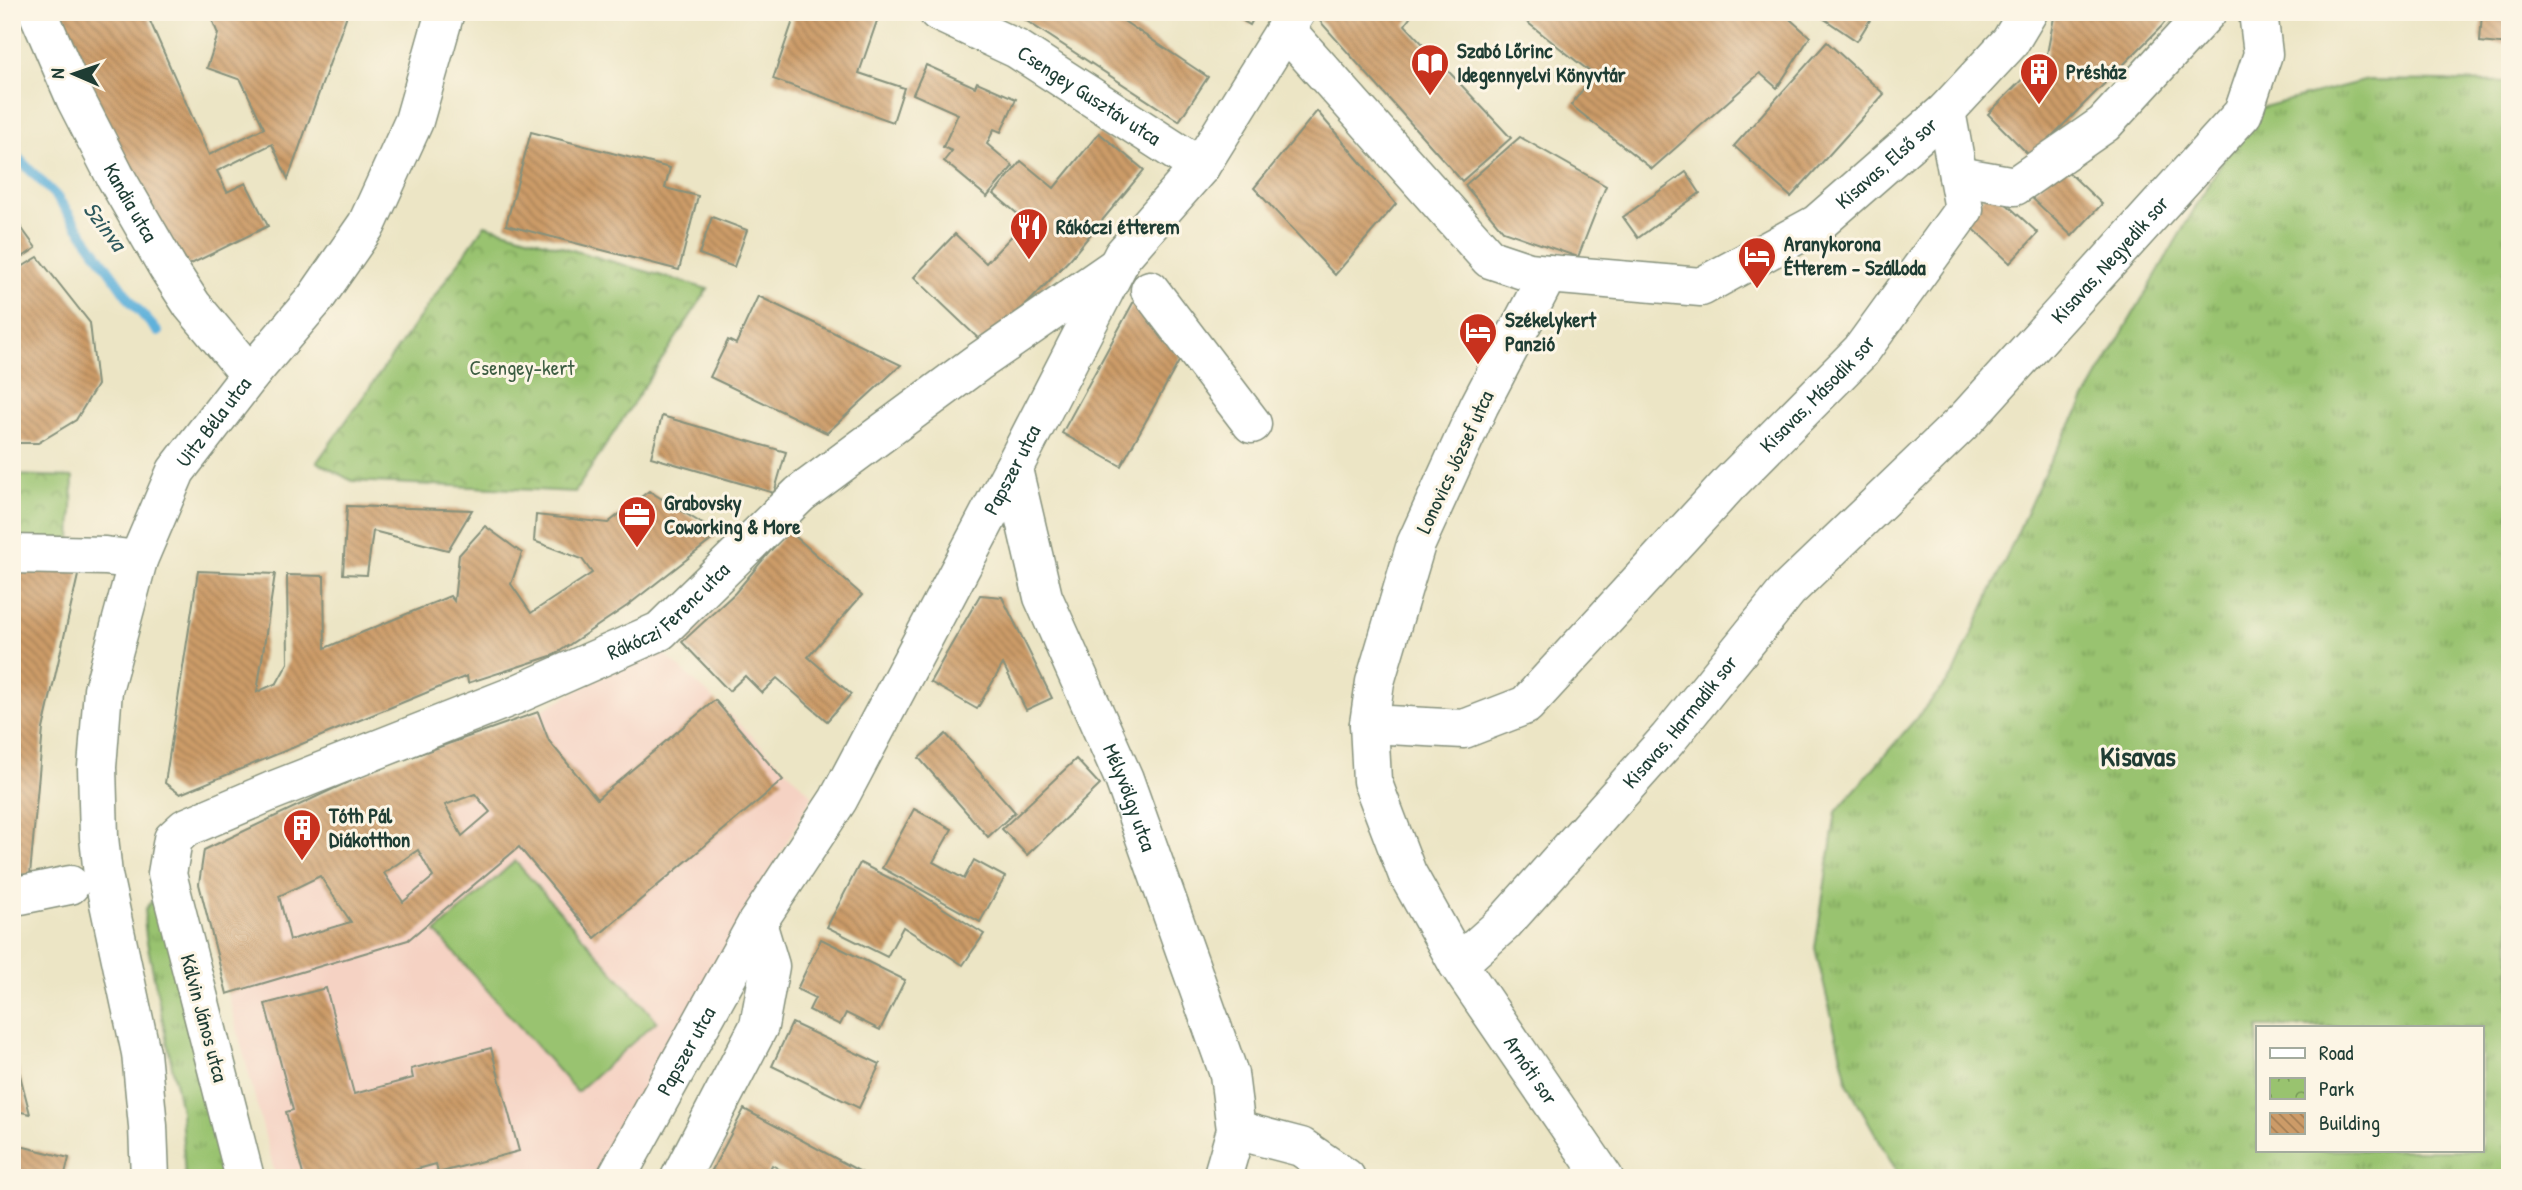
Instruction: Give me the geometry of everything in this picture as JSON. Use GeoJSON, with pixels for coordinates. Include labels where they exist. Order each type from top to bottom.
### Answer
{"type":"FeatureCollection","features":[{"type":"Feature","properties":{"kind":"street","name":"Kandia utca"},"geometry":{"type":"LineString","coordinates":[[38,12],[76,100],[120,185],[168,268],[192,305],[250,375]]}},
{"type":"Feature","properties":{"kind":"street","name":"Uitz Béla utca"},"geometry":{"type":"LineString","coordinates":[[87,880],[99,837],[97,767],[103,690],[138,560],[176,471],[250,375],[315,299],[367,224],[414,121],[445,12]]}},
{"type":"Feature","properties":{"kind":"street","name":"Csengey Gusztáv utca"},"geometry":{"type":"LineString","coordinates":[[938,12],[1017,50],[1200,167]]}},
{"type":"Feature","properties":{"kind":"street","name":"Kisavas, Első sor"},"geometry":{"type":"LineString","coordinates":[[1548,274],[1701,287],[1817,224],[1946,111],[2010,42],[2028,12]]}},
{"type":"Feature","properties":{"kind":"street"},"geometry":{"type":"LineString","coordinates":[[1958,176],[2015,186],[2104,124],[2207,12]]}},
{"type":"Feature","properties":{"kind":"street","name":"Kisavas, Negyedik sor"},"geometry":{"type":"LineString","coordinates":[[1901,481],[1966,419],[2243,113],[2263,54],[2258,12]]}},
{"type":"Feature","properties":{"kind":"street","name":"Papszer utca"},"geometry":{"type":"LineString","coordinates":[[616,1178],[757,923],[838,800],[1117,266],[1200,167],[1291,21]]}},
{"type":"Feature","properties":{"kind":"street"},"geometry":{"type":"LineString","coordinates":[[1291,21],[1490,259],[1529,272],[1548,274]]}},
{"type":"Feature","properties":{"kind":"street","name":"Kisavas, Második sor"},"geometry":{"type":"LineString","coordinates":[[1369,724],[1464,729],[1526,705],[1729,484],[1861,351],[1964,209],[1946,111]]}},
{"type":"Feature","properties":{"kind":"street","name":"Rákóczi Ferenc utca"},"geometry":{"type":"LineString","coordinates":[[168,858],[173,839],[185,828],[272,790],[513,696],[660,631],[800,494],[977,363],[1117,266]]}},
{"type":"Feature","properties":{"kind":"street","name":"Lonovics József utca"},"geometry":{"type":"LineString","coordinates":[[1458,964],[1407,873],[1372,781],[1369,724],[1376,682],[1416,544],[1479,406],[1548,274]]}},
{"type":"Feature","properties":{"kind":"street"},"geometry":{"type":"LineString","coordinates":[[1150,290],[1252,424]]}},
{"type":"Feature","properties":{"kind":"street","name":"Mélyvölgy utca"},"geometry":{"type":"LineString","coordinates":[[1013,469],[1043,597],[1128,792],[1229,1074],[1236,1130]]}},
{"type":"Feature","properties":{"kind":"street","name":"Kisavas, Harmadik sor"},"geometry":{"type":"LineString","coordinates":[[1458,964],[1503,924],[1658,750],[1788,590],[1901,481]]}},
{"type":"Feature","properties":{"kind":"street"},"geometry":{"type":"LineString","coordinates":[[12,554],[105,556],[138,560]]}},
{"type":"Feature","properties":{"kind":"street","name":"Kálvin János utca"},"geometry":{"type":"LineString","coordinates":[[168,858],[167,874],[245,1178]]}},
{"type":"Feature","properties":{"kind":"street"},"geometry":{"type":"LineString","coordinates":[[12,895],[87,880],[141,1053],[150,1178]]}},
{"type":"Feature","properties":{"kind":"street"},"geometry":{"type":"LineString","coordinates":[[680,1178],[758,1026],[769,966],[757,923]]}},
{"type":"Feature","properties":{"kind":"street","name":"Arnóti sor"},"geometry":{"type":"LineString","coordinates":[[1458,964],[1604,1178]]}},
{"type":"Feature","properties":{"kind":"street"},"geometry":{"type":"LineString","coordinates":[[1222,1178],[1236,1130],[1301,1147],[1346,1178]]}},
{"type":"Feature","properties":{"kind":"shaded area"},"geometry":{"type":"Polygon","coordinates":[[[657,647],[813,796],[597,1178],[276,1178],[199,884],[369,772],[538,712],[657,647]]]}},
{"type":"Feature","properties":{"kind":"green space"},"geometry":{"type":"Polygon","coordinates":[[[2367,80],[2510,82],[2510,1178],[1900,1178],[1848,1085],[1815,948],[1836,812],[1954,674],[2046,469],[2252,110],[2367,80]]]}},
{"type":"Feature","properties":{"kind":"green space","name":"Csengey-kert"},"geometry":{"type":"Polygon","coordinates":[[[485,225],[708,289],[575,492],[352,481],[317,462],[485,225]]]}},
{"type":"Feature","properties":{"kind":"green space"},"geometry":{"type":"Polygon","coordinates":[[[12,475],[73,477],[71,545],[12,543],[12,475]]]}},
{"type":"Feature","properties":{"kind":"green space"},"geometry":{"type":"Polygon","coordinates":[[[515,861],[657,1021],[577,1092],[436,932],[515,861]]]}},
{"type":"Feature","properties":{"kind":"green space"},"geometry":{"type":"Polygon","coordinates":[[[161,895],[235,1178],[185,1178],[181,1111],[146,937],[146,908],[161,895]]]}},
{"type":"Feature","properties":{"kind":"building"},"geometry":{"type":"Polygon","coordinates":[[[53,12],[146,12],[209,155],[264,128],[241,80],[207,68],[218,34],[209,12],[348,12],[288,179],[272,144],[217,171],[227,192],[246,183],[268,226],[185,267],[130,185],[53,12]]]}},
{"type":"Feature","properties":{"kind":"building"},"geometry":{"type":"Polygon","coordinates":[[[796,12],[861,12],[878,18],[859,73],[904,88],[893,122],[773,79],[796,12]]]}},
{"type":"Feature","properties":{"kind":"building"},"geometry":{"type":"Polygon","coordinates":[[[1013,12],[1110,12],[1208,77],[1179,121],[1013,12]]]}},
{"type":"Feature","properties":{"kind":"building"},"geometry":{"type":"Polygon","coordinates":[[[1228,12],[1257,12],[1250,25],[1228,12]]]}},
{"type":"Feature","properties":{"kind":"building","name":"Szabó Lőrinc Idegennyelvi Könyvtár"},"geometry":{"type":"Polygon","coordinates":[[[1323,12],[1414,12],[1405,25],[1511,138],[1462,181],[1318,19],[1323,12]]]}},
{"type":"Feature","properties":{"kind":"building"},"geometry":{"type":"Polygon","coordinates":[[[1514,12],[1782,12],[1810,37],[1777,88],[1760,73],[1652,169],[1571,105],[1594,75],[1514,12]]]}},
{"type":"Feature","properties":{"kind":"building"},"geometry":{"type":"Polygon","coordinates":[[[1814,12],[1875,12],[1857,41],[1814,12]]]}},
{"type":"Feature","properties":{"kind":"building"},"geometry":{"type":"Polygon","coordinates":[[[2055,12],[2173,12],[2031,157],[1988,114],[2047,54],[2055,12]]]}},
{"type":"Feature","properties":{"kind":"building"},"geometry":{"type":"Polygon","coordinates":[[[2482,12],[2510,12],[2510,45],[2480,42],[2482,12]]]}},
{"type":"Feature","properties":{"kind":"building"},"geometry":{"type":"Polygon","coordinates":[[[1827,42],[1884,94],[1791,197],[1734,146],[1827,42]]]}},
{"type":"Feature","properties":{"kind":"building"},"geometry":{"type":"Polygon","coordinates":[[[926,65],[975,87],[977,82],[1016,99],[1001,132],[994,129],[987,144],[1013,166],[987,197],[944,161],[952,151],[943,147],[958,114],[913,94],[926,65]]]}},
{"type":"Feature","properties":{"kind":"building"},"geometry":{"type":"Polygon","coordinates":[[[1317,111],[1396,204],[1335,275],[1254,188],[1317,111]]]}},
{"type":"Feature","properties":{"kind":"building"},"geometry":{"type":"Polygon","coordinates":[[[531,132],[670,168],[665,188],[698,196],[679,270],[506,225],[531,132]]]}},
{"type":"Feature","properties":{"kind":"building"},"geometry":{"type":"Polygon","coordinates":[[[1099,133],[1144,170],[1071,258],[1029,302],[983,343],[914,277],[955,234],[986,263],[1026,221],[994,194],[1021,161],[1054,188],[1099,133]]]}},
{"type":"Feature","properties":{"kind":"building"},"geometry":{"type":"Polygon","coordinates":[[[1520,137],[1606,186],[1578,257],[1503,231],[1465,185],[1520,137]]]}},
{"type":"Feature","properties":{"kind":"building"},"geometry":{"type":"Polygon","coordinates":[[[2060,164],[2102,204],[2072,236],[2030,196],[2060,164]]]}},
{"type":"Feature","properties":{"kind":"building"},"geometry":{"type":"Polygon","coordinates":[[[1686,172],[1700,193],[1638,238],[1623,217],[1686,172]]]}},
{"type":"Feature","properties":{"kind":"building"},"geometry":{"type":"Polygon","coordinates":[[[1990,189],[2038,233],[2010,263],[1963,219],[1990,189]]]}},
{"type":"Feature","properties":{"kind":"building"},"geometry":{"type":"Polygon","coordinates":[[[12,215],[36,248],[12,264],[12,215]]]}},
{"type":"Feature","properties":{"kind":"building"},"geometry":{"type":"Polygon","coordinates":[[[712,217],[747,230],[734,267],[699,254],[712,217]]]}},
{"type":"Feature","properties":{"kind":"building"},"geometry":{"type":"Polygon","coordinates":[[[38,257],[90,323],[97,385],[76,420],[38,443],[12,443],[12,273],[38,257]]]}},
{"type":"Feature","properties":{"kind":"building"},"geometry":{"type":"Polygon","coordinates":[[[758,296],[901,365],[827,433],[710,377],[728,340],[736,344],[758,296]]]}},
{"type":"Feature","properties":{"kind":"building"},"geometry":{"type":"Polygon","coordinates":[[[1134,301],[1182,356],[1121,466],[1062,433],[1134,301]]]}},
{"type":"Feature","properties":{"kind":"building"},"geometry":{"type":"Polygon","coordinates":[[[662,416],[786,452],[774,493],[651,457],[662,416]]]}},
{"type":"Feature","properties":{"kind":"building"},"geometry":{"type":"Polygon","coordinates":[[[649,491],[719,534],[627,606],[554,655],[468,683],[467,676],[180,794],[165,783],[198,571],[275,574],[257,692],[277,683],[288,663],[287,575],[324,576],[325,648],[450,596],[454,601],[459,555],[485,526],[522,553],[511,584],[531,613],[592,573],[582,559],[534,541],[536,515],[608,523],[649,491]]]}},
{"type":"Feature","properties":{"kind":"building"},"geometry":{"type":"Polygon","coordinates":[[[347,506],[472,510],[448,550],[373,531],[367,575],[343,574],[347,506]]]}},
{"type":"Feature","properties":{"kind":"building"},"geometry":{"type":"Polygon","coordinates":[[[788,530],[862,595],[808,657],[851,694],[827,721],[777,678],[762,693],[745,676],[729,691],[682,642],[735,593],[788,530]]]}},
{"type":"Feature","properties":{"kind":"building"},"geometry":{"type":"Polygon","coordinates":[[[12,571],[79,571],[43,729],[30,875],[12,874],[12,571]]]}},
{"type":"Feature","properties":{"kind":"building"},"geometry":{"type":"Polygon","coordinates":[[[980,595],[1002,597],[1052,698],[1026,710],[1003,664],[977,709],[930,682],[980,595]]]}},
{"type":"Feature","properties":{"kind":"building","name":"Tóth Pál Diákotthon"},"geometry":{"type":"Polygon","coordinates":[[[715,700],[783,780],[595,938],[519,847],[408,940],[227,994],[199,884],[204,850],[369,772],[538,712],[549,741],[597,799],[715,700]],[[475,794],[445,805],[462,836],[490,812],[475,794]],[[418,850],[384,873],[403,902],[433,877],[418,850]],[[320,876],[279,896],[290,940],[351,922],[320,876]]]}},
{"type":"Feature","properties":{"kind":"building"},"geometry":{"type":"Polygon","coordinates":[[[946,734],[1015,812],[988,837],[919,758],[946,734]]]}},
{"type":"Feature","properties":{"kind":"building"},"geometry":{"type":"Polygon","coordinates":[[[1076,759],[1100,785],[1027,855],[1002,829],[1076,759]]]}},
{"type":"Feature","properties":{"kind":"building"},"geometry":{"type":"Polygon","coordinates":[[[914,809],[952,829],[933,862],[964,879],[974,860],[1005,877],[980,922],[882,868],[914,809]]]}},
{"type":"Feature","properties":{"kind":"building"},"geometry":{"type":"Polygon","coordinates":[[[860,863],[919,893],[984,934],[963,965],[903,927],[887,957],[827,927],[860,863]]]}},
{"type":"Feature","properties":{"kind":"building"},"geometry":{"type":"Polygon","coordinates":[[[821,939],[905,980],[880,1030],[846,1013],[840,1025],[809,1010],[815,998],[797,989],[821,939]]]}},
{"type":"Feature","properties":{"kind":"building"},"geometry":{"type":"Polygon","coordinates":[[[326,988],[354,1094],[413,1078],[411,1069],[491,1048],[519,1151],[438,1173],[436,1164],[384,1178],[304,1178],[286,1112],[293,1110],[265,1004],[326,988]]]}},
{"type":"Feature","properties":{"kind":"building"},"geometry":{"type":"Polygon","coordinates":[[[792,1023],[880,1064],[859,1108],[772,1066],[792,1023]]]}},
{"type":"Feature","properties":{"kind":"building"},"geometry":{"type":"Polygon","coordinates":[[[13,1048],[30,1114],[12,1110],[13,1048]]]}},
{"type":"Feature","properties":{"kind":"building"},"geometry":{"type":"Polygon","coordinates":[[[744,1109],[872,1178],[795,1178],[772,1165],[765,1178],[708,1178],[744,1109]]]}},
{"type":"Feature","properties":{"kind":"building"},"geometry":{"type":"Polygon","coordinates":[[[12,1144],[69,1158],[64,1178],[12,1178],[12,1144]]]}},
{"type":"Feature","properties":{"kind":"waterway","name":"Szinva"},"geometry":{"type":"LineString","coordinates":[[12,152],[56,196],[133,304],[158,332]]}},
{"type":"Feature","properties":{"kind":"place","name":"Szabó Lőrinc Idegennyelvi Könyvtár"},"geometry":{"type":"Point","coordinates":[1430,97]}},
{"type":"Feature","properties":{"kind":"place","name":"Présház"},"geometry":{"type":"Point","coordinates":[2039,106]}},
{"type":"Feature","properties":{"kind":"place","name":"Rákóczi étterem"},"geometry":{"type":"Point","coordinates":[1029,261]}},
{"type":"Feature","properties":{"kind":"place","name":"Aranykorona Étterem - Szálloda"},"geometry":{"type":"Point","coordinates":[1757,290]}},
{"type":"Feature","properties":{"kind":"place","name":"Székelykert Panzió"},"geometry":{"type":"Point","coordinates":[1478,366]}},
{"type":"Feature","properties":{"kind":"place","name":"Grabovsky Coworking & More"},"geometry":{"type":"Point","coordinates":[637,549]}},
{"type":"Feature","properties":{"kind":"place","name":"Tóth Pál Diákotthon"},"geometry":{"type":"Point","coordinates":[302,862]}},
{"type":"Feature","properties":{"kind":"district","name":"Kisavas"},"geometry":{"type":"Point","coordinates":[2138,756]}}]}
